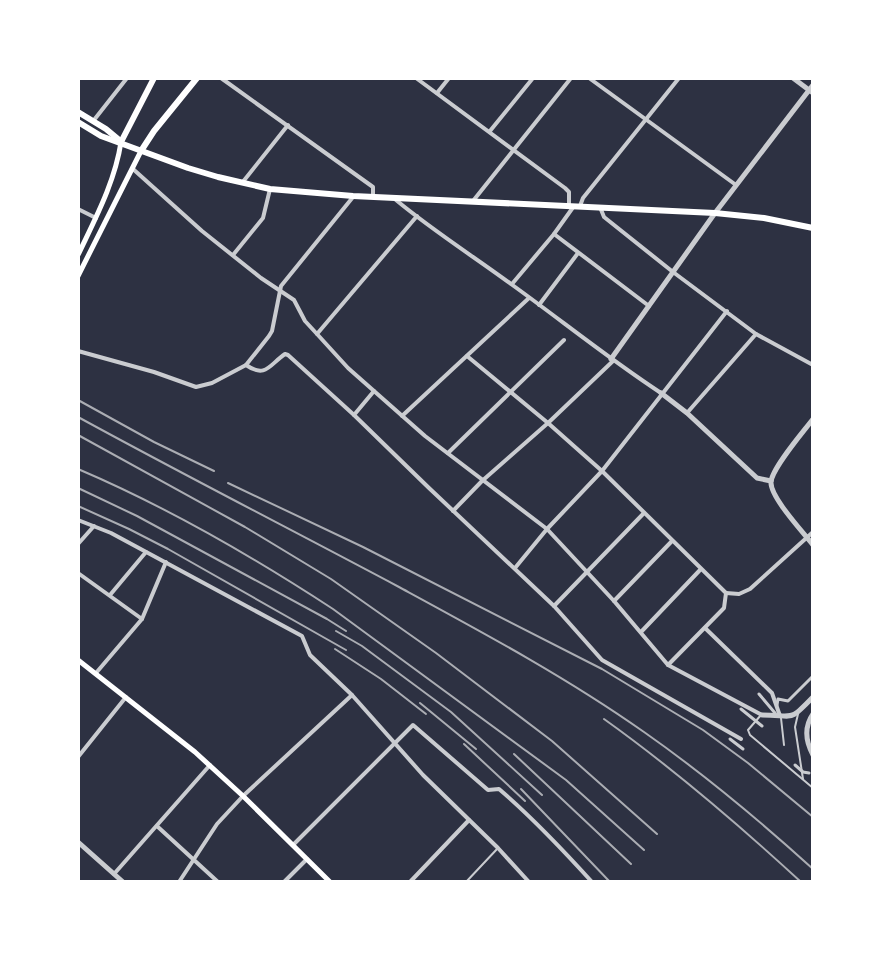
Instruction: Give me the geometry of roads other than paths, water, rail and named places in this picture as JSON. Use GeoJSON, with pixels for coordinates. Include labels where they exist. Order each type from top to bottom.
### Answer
{"type":"FeatureCollection","features":[{"type":"Feature","properties":{"kind":"main road"},"geometry":{"type":"LineString","coordinates":[[78,255],[115,169],[121,142],[154,78]]}},
{"type":"Feature","properties":{"kind":"main road"},"geometry":{"type":"LineString","coordinates":[[78,276],[141,151],[197,78]]}},
{"type":"Feature","properties":{"kind":"main road"},"geometry":{"type":"LineString","coordinates":[[78,112],[121,142]]}},
{"type":"Feature","properties":{"kind":"main road"},"geometry":{"type":"LineString","coordinates":[[78,122],[101,136],[188,168],[270,189],[353,196],[715,213],[764,218],[813,228]]}},
{"type":"Feature","properties":{"kind":"main road"},"geometry":{"type":"LineString","coordinates":[[78,660],[210,765],[330,882]]}},
{"type":"Feature","properties":{"kind":"street"},"geometry":{"type":"LineString","coordinates":[[93,121],[127,78]]}},
{"type":"Feature","properties":{"kind":"street"},"geometry":{"type":"LineString","coordinates":[[221,78],[373,187],[373,197]]}},
{"type":"Feature","properties":{"kind":"street"},"geometry":{"type":"LineString","coordinates":[[416,78],[565,188],[574,206]]}},
{"type":"Feature","properties":{"kind":"street"},"geometry":{"type":"LineString","coordinates":[[437,93],[449,78]]}},
{"type":"Feature","properties":{"kind":"street"},"geometry":{"type":"LineString","coordinates":[[490,131],[533,78]]}},
{"type":"Feature","properties":{"kind":"street"},"geometry":{"type":"LineString","coordinates":[[473,202],[571,78]]}},
{"type":"Feature","properties":{"kind":"street"},"geometry":{"type":"LineString","coordinates":[[589,78],[736,185]]}},
{"type":"Feature","properties":{"kind":"street"},"geometry":{"type":"LineString","coordinates":[[512,284],[679,78]]}},
{"type":"Feature","properties":{"kind":"street"},"geometry":{"type":"LineString","coordinates":[[453,511],[612,360],[715,213],[812,90],[793,78]]}},
{"type":"Feature","properties":{"kind":"street"},"geometry":{"type":"LineString","coordinates":[[242,183],[288,125]]}},
{"type":"Feature","properties":{"kind":"street"},"geometry":{"type":"LineString","coordinates":[[132,169],[167,202],[294,300],[305,321],[348,368],[402,416],[547,529],[668,665],[762,715],[791,717],[813,697]]}},
{"type":"Feature","properties":{"kind":"street"},"geometry":{"type":"LineString","coordinates":[[233,255],[263,218],[270,189]]}},
{"type":"Feature","properties":{"kind":"street"},"geometry":{"type":"LineString","coordinates":[[78,351],[196,387],[212,383],[246,365],[272,331],[286,280],[353,196]]}},
{"type":"Feature","properties":{"kind":"street"},"geometry":{"type":"LineString","coordinates":[[394,198],[687,413],[757,478],[771,481]]}},
{"type":"Feature","properties":{"kind":"street"},"geometry":{"type":"LineString","coordinates":[[600,207],[604,217],[756,334],[813,365]]}},
{"type":"Feature","properties":{"kind":"street"},"geometry":{"type":"LineString","coordinates":[[78,209],[96,218]]}},
{"type":"Feature","properties":{"kind":"street"},"geometry":{"type":"LineString","coordinates":[[317,334],[417,216]]}},
{"type":"Feature","properties":{"kind":"street"},"geometry":{"type":"LineString","coordinates":[[554,234],[649,306]]}},
{"type":"Feature","properties":{"kind":"street"},"geometry":{"type":"LineString","coordinates":[[539,305],[578,253]]}},
{"type":"Feature","properties":{"kind":"street"},"geometry":{"type":"LineString","coordinates":[[402,416],[529,298]]}},
{"type":"Feature","properties":{"kind":"street"},"geometry":{"type":"LineString","coordinates":[[515,568],[602,471],[727,311]]}},
{"type":"Feature","properties":{"kind":"street"},"geometry":{"type":"LineString","coordinates":[[687,413],[756,334]]}},
{"type":"Feature","properties":{"kind":"street"},"geometry":{"type":"LineString","coordinates":[[448,453],[564,340]]}},
{"type":"Feature","properties":{"kind":"street"},"geometry":{"type":"LineString","coordinates":[[246,365],[261,371],[288,355],[515,568],[602,660],[741,739]]}},
{"type":"Feature","properties":{"kind":"street"},"geometry":{"type":"LineString","coordinates":[[467,356],[602,471],[726,593],[739,594],[750,589],[813,532]]}},
{"type":"Feature","properties":{"kind":"street"},"geometry":{"type":"LineString","coordinates":[[354,415],[374,391]]}},
{"type":"Feature","properties":{"kind":"street"},"geometry":{"type":"LineString","coordinates":[[813,419],[775,470],[771,481],[774,495],[813,545]]}},
{"type":"Feature","properties":{"kind":"street"},"geometry":{"type":"LineString","coordinates":[[554,606],[644,513]]}},
{"type":"Feature","properties":{"kind":"street"},"geometry":{"type":"LineString","coordinates":[[78,520],[111,533],[302,636],[310,655],[352,695],[393,743],[529,882]]}},
{"type":"Feature","properties":{"kind":"street"},"geometry":{"type":"LineString","coordinates":[[78,544],[94,526]]}},
{"type":"Feature","properties":{"kind":"street"},"geometry":{"type":"LineString","coordinates":[[614,601],[672,541]]}},
{"type":"Feature","properties":{"kind":"street"},"geometry":{"type":"LineString","coordinates":[[110,595],[146,552]]}},
{"type":"Feature","properties":{"kind":"street"},"geometry":{"type":"LineString","coordinates":[[96,673],[142,619],[166,562]]}},
{"type":"Feature","properties":{"kind":"street"},"geometry":{"type":"LineString","coordinates":[[641,632],[701,570]]}},
{"type":"Feature","properties":{"kind":"street"},"geometry":{"type":"LineString","coordinates":[[78,573],[142,619]]}},
{"type":"Feature","properties":{"kind":"street"},"geometry":{"type":"LineString","coordinates":[[668,665],[724,608],[726,593]]}},
{"type":"Feature","properties":{"kind":"street"},"geometry":{"type":"LineString","coordinates":[[705,628],[772,693],[776,716]]}},
{"type":"Feature","properties":{"kind":"street"},"geometry":{"type":"LineString","coordinates":[[776,716],[778,699],[788,701],[813,676]]}},
{"type":"Feature","properties":{"kind":"street"},"geometry":{"type":"LineString","coordinates":[[759,694],[776,716]]}},
{"type":"Feature","properties":{"kind":"street"},"geometry":{"type":"LineString","coordinates":[[179,882],[217,824],[352,695]]}},
{"type":"Feature","properties":{"kind":"street"},"geometry":{"type":"LineString","coordinates":[[78,757],[126,697]]}},
{"type":"Feature","properties":{"kind":"street"},"geometry":{"type":"LineString","coordinates":[[741,709],[762,726]]}},
{"type":"Feature","properties":{"kind":"street"},"geometry":{"type":"LineString","coordinates":[[813,714],[806,729],[813,755]]}},
{"type":"Feature","properties":{"kind":"street"},"geometry":{"type":"LineString","coordinates":[[293,845],[413,725],[488,790],[499,789],[513,801],[592,882]]}},
{"type":"Feature","properties":{"kind":"street"},"geometry":{"type":"LineString","coordinates":[[730,739],[743,749]]}},
{"type":"Feature","properties":{"kind":"street"},"geometry":{"type":"LineString","coordinates":[[114,874],[210,765]]}},
{"type":"Feature","properties":{"kind":"street"},"geometry":{"type":"LineString","coordinates":[[795,765],[806,773]]}},
{"type":"Feature","properties":{"kind":"street"},"geometry":{"type":"LineString","coordinates":[[414,881],[469,820]]}},
{"type":"Feature","properties":{"kind":"street"},"geometry":{"type":"LineString","coordinates":[[157,826],[218,882]]}},
{"type":"Feature","properties":{"kind":"street"},"geometry":{"type":"LineString","coordinates":[[78,842],[123,882]]}},
{"type":"Feature","properties":{"kind":"street"},"geometry":{"type":"LineString","coordinates":[[284,882],[307,859]]}},
{"type":"Feature","properties":{"kind":"lane"},"geometry":{"type":"LineString","coordinates":[[798,712],[795,727],[803,780]]}},
{"type":"Feature","properties":{"kind":"lane"},"geometry":{"type":"LineString","coordinates":[[762,715],[748,730],[750,735],[813,788]]}},
{"type":"Feature","properties":{"kind":"lane"},"geometry":{"type":"LineString","coordinates":[[776,716],[784,745]]}},
{"type":"Feature","properties":{"kind":"lane"},"geometry":{"type":"LineString","coordinates":[[466,882],[498,848]]}},
{"type":"Feature","properties":{"kind":"railway"},"geometry":{"type":"LineString","coordinates":[[78,400],[214,471]]}},
{"type":"Feature","properties":{"kind":"railway"},"geometry":{"type":"LineString","coordinates":[[78,417],[430,604],[584,692],[688,764],[813,869]]}},
{"type":"Feature","properties":{"kind":"railway"},"geometry":{"type":"LineString","coordinates":[[78,435],[245,527],[331,579],[552,741],[657,834]]}},
{"type":"Feature","properties":{"kind":"railway"},"geometry":{"type":"LineString","coordinates":[[78,469],[208,533],[333,609],[566,780],[644,850]]}},
{"type":"Feature","properties":{"kind":"railway"},"geometry":{"type":"LineString","coordinates":[[228,483],[363,547],[602,669],[703,730],[813,817]]}},
{"type":"Feature","properties":{"kind":"railway"},"geometry":{"type":"LineString","coordinates":[[78,488],[137,516],[346,631]]}},
{"type":"Feature","properties":{"kind":"railway"},"geometry":{"type":"LineString","coordinates":[[78,506],[168,549],[346,650]]}},
{"type":"Feature","properties":{"kind":"railway"},"geometry":{"type":"LineString","coordinates":[[336,631],[362,646],[451,712],[542,795]]}},
{"type":"Feature","properties":{"kind":"railway"},"geometry":{"type":"LineString","coordinates":[[335,649],[426,714]]}},
{"type":"Feature","properties":{"kind":"railway"},"geometry":{"type":"LineString","coordinates":[[420,703],[476,749]]}},
{"type":"Feature","properties":{"kind":"railway"},"geometry":{"type":"LineString","coordinates":[[604,719],[705,798],[801,882]]}},
{"type":"Feature","properties":{"kind":"railway"},"geometry":{"type":"LineString","coordinates":[[464,744],[525,801]]}},
{"type":"Feature","properties":{"kind":"railway"},"geometry":{"type":"LineString","coordinates":[[514,754],[631,864]]}},
{"type":"Feature","properties":{"kind":"railway"},"geometry":{"type":"LineString","coordinates":[[521,789],[610,882]]}}]}
